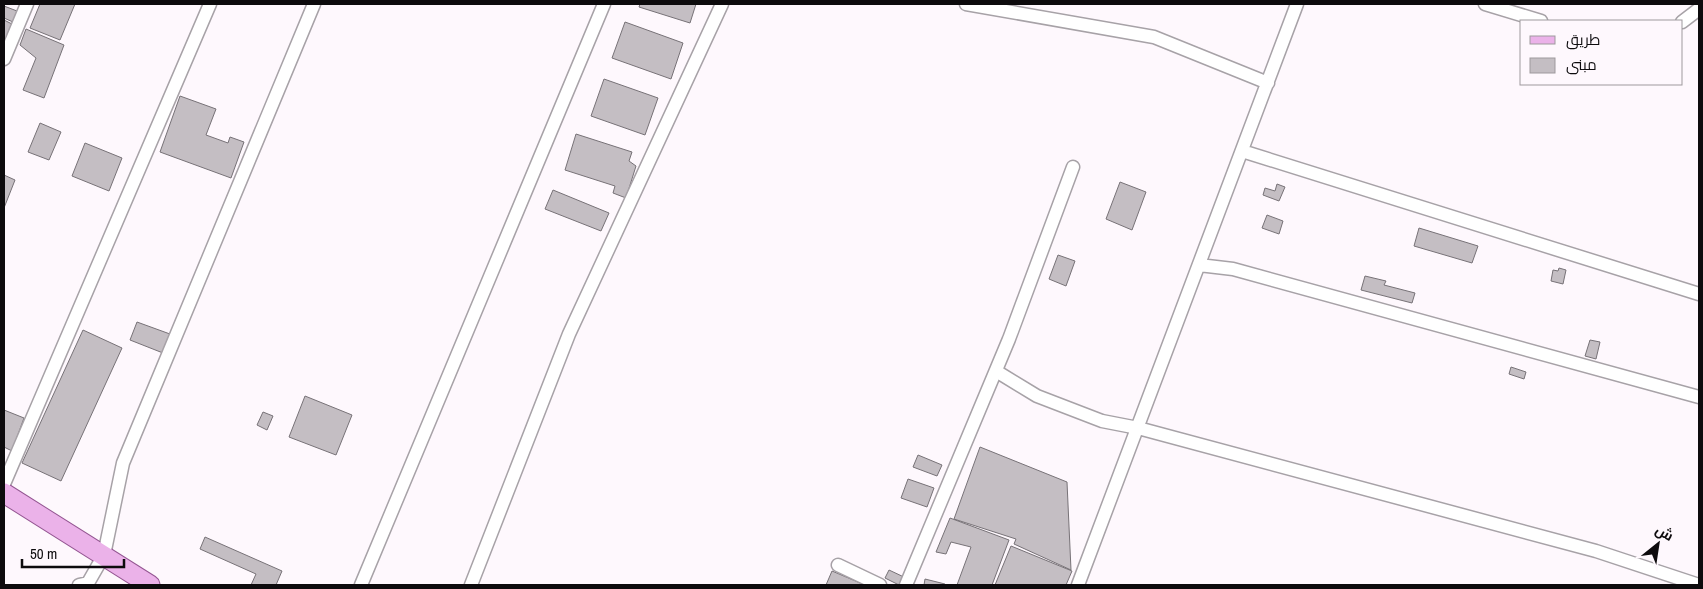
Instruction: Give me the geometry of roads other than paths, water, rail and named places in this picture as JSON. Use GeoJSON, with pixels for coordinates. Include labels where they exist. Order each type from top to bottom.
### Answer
{"type":"FeatureCollection","features":[{"type":"Feature","properties":{"kind":"main road"},"geometry":{"type":"LineString","coordinates":[[4,493],[150,585]]}},
{"type":"Feature","properties":{"kind":"street"},"geometry":{"type":"LineString","coordinates":[[4,59],[27,4]]}},
{"type":"Feature","properties":{"kind":"street"},"geometry":{"type":"LineString","coordinates":[[4,484],[210,4]]}},
{"type":"Feature","properties":{"kind":"street"},"geometry":{"type":"LineString","coordinates":[[79,585],[88,583],[104,556],[123,463],[314,4]]}},
{"type":"Feature","properties":{"kind":"street"},"geometry":{"type":"LineString","coordinates":[[361,585],[604,4]]}},
{"type":"Feature","properties":{"kind":"street"},"geometry":{"type":"LineString","coordinates":[[471,585],[570,334],[722,4]]}},
{"type":"Feature","properties":{"kind":"street"},"geometry":{"type":"LineString","coordinates":[[966,4],[1154,37],[1268,83]]}},
{"type":"Feature","properties":{"kind":"street"},"geometry":{"type":"LineString","coordinates":[[1078,585],[1297,4]]}},
{"type":"Feature","properties":{"kind":"street"},"geometry":{"type":"LineString","coordinates":[[1484,4],[1538,20]]}},
{"type":"Feature","properties":{"kind":"street"},"geometry":{"type":"LineString","coordinates":[[1683,21],[1699,9]]}},
{"type":"Feature","properties":{"kind":"street"},"geometry":{"type":"LineString","coordinates":[[1242,151],[1699,294]]}},
{"type":"Feature","properties":{"kind":"street"},"geometry":{"type":"LineString","coordinates":[[906,585],[996,371],[1073,167]]}},
{"type":"Feature","properties":{"kind":"street"},"geometry":{"type":"LineString","coordinates":[[1199,265],[1234,269],[1699,397]]}},
{"type":"Feature","properties":{"kind":"street"},"geometry":{"type":"LineString","coordinates":[[996,371],[1037,396],[1102,421],[1138,428],[1596,551],[1699,585]]}},
{"type":"Feature","properties":{"kind":"street"},"geometry":{"type":"LineString","coordinates":[[838,565],[880,585]]}}]}
